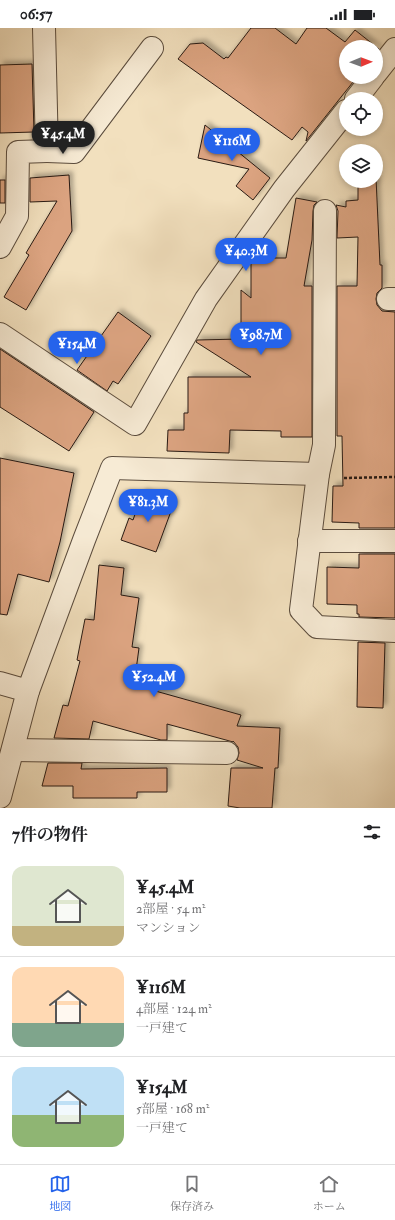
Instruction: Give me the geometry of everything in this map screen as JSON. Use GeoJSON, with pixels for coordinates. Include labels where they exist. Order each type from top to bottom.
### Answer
{"type":"FeatureCollection","features":[{"type":"Feature","properties":{"kind":"street"},"geometry":{"type":"LineString","coordinates":[[44,28],[47,151]]}},
{"type":"Feature","properties":{"kind":"street"},"geometry":{"type":"LineString","coordinates":[[0,247],[17,216],[9,152],[74,152],[152,48]]}},
{"type":"Feature","properties":{"kind":"street"},"geometry":{"type":"LineString","coordinates":[[383,65],[395,50]]}},
{"type":"Feature","properties":{"kind":"street"},"geometry":{"type":"LineString","coordinates":[[361,92],[368,84]]}},
{"type":"Feature","properties":{"kind":"street"},"geometry":{"type":"LineString","coordinates":[[0,334],[135,424],[206,298],[284,190],[339,120]]}},
{"type":"Feature","properties":{"kind":"street"},"geometry":{"type":"LineString","coordinates":[[325,211],[324,445],[318,474],[301,610],[317,627],[395,631]]}},
{"type":"Feature","properties":{"kind":"street"},"geometry":{"type":"LineString","coordinates":[[0,797],[28,691],[112,468],[318,474]]}},
{"type":"Feature","properties":{"kind":"street"},"geometry":{"type":"LineString","coordinates":[[309,541],[395,541]]}},
{"type":"Feature","properties":{"kind":"street"},"geometry":{"type":"LineString","coordinates":[[0,683],[28,691]]}},
{"type":"Feature","properties":{"kind":"street"},"geometry":{"type":"LineString","coordinates":[[13,750],[227,753]]}},
{"type":"Feature","properties":{"kind":"path"},"geometry":{"type":"LineString","coordinates":[[318,474],[346,479],[395,477]]}},
{"type":"Feature","properties":{"kind":"building"},"geometry":{"type":"Polygon","coordinates":[[[251,28],[275,28],[296,44],[307,28],[326,28],[342,40],[339,40],[339,84],[351,84],[345,92],[339,92],[339,100],[306,141],[308,132],[302,127],[292,140],[178,59],[190,44],[203,43],[224,59],[226,57],[228,58],[251,28]]]}},
{"type":"Feature","properties":{"kind":"building"},"geometry":{"type":"Polygon","coordinates":[[[355,30],[368,40],[347,40],[355,30]]]}},
{"type":"Feature","properties":{"kind":"building"},"geometry":{"type":"Polygon","coordinates":[[[32,64],[34,132],[0,133],[0,65],[32,64]]]}},
{"type":"Feature","properties":{"kind":"building"},"geometry":{"type":"Polygon","coordinates":[[[205,125],[270,178],[253,200],[236,186],[249,169],[198,158],[205,125]]]}},
{"type":"Feature","properties":{"kind":"building"},"geometry":{"type":"Polygon","coordinates":[[[69,175],[72,231],[26,310],[4,297],[29,255],[26,253],[57,201],[30,202],[30,178],[69,175]]]}},
{"type":"Feature","properties":{"kind":"building"},"geometry":{"type":"Polygon","coordinates":[[[0,180],[5,180],[5,203],[0,203],[0,180]]]}},
{"type":"Feature","properties":{"kind":"building"},"geometry":{"type":"Polygon","coordinates":[[[358,188],[376,188],[380,265],[382,265],[382,288],[377,293],[376,299],[377,305],[382,311],[395,312],[395,528],[359,528],[359,523],[332,522],[333,486],[343,486],[342,436],[337,436],[337,286],[357,286],[358,237],[337,238],[338,211],[336,205],[346,207],[346,201],[358,200],[358,188]]]}},
{"type":"Feature","properties":{"kind":"building"},"geometry":{"type":"Polygon","coordinates":[[[296,198],[317,202],[314,205],[313,211],[312,240],[304,286],[312,286],[312,437],[281,437],[281,431],[230,430],[229,453],[167,451],[168,430],[184,430],[184,413],[188,413],[188,377],[251,377],[196,342],[197,340],[241,339],[241,290],[251,298],[251,258],[286,258],[296,198]]]}},
{"type":"Feature","properties":{"kind":"building"},"geometry":{"type":"Polygon","coordinates":[[[118,312],[151,336],[118,384],[113,381],[107,391],[77,370],[118,312]]]}},
{"type":"Feature","properties":{"kind":"building"},"geometry":{"type":"Polygon","coordinates":[[[0,349],[94,412],[69,451],[0,407],[0,349]]]}},
{"type":"Feature","properties":{"kind":"building"},"geometry":{"type":"Polygon","coordinates":[[[0,458],[74,473],[60,542],[49,582],[18,574],[7,615],[0,614],[0,458]]]}},
{"type":"Feature","properties":{"kind":"building"},"geometry":{"type":"Polygon","coordinates":[[[143,492],[174,503],[156,552],[121,540],[129,518],[133,520],[143,492]]]}},
{"type":"Feature","properties":{"kind":"building"},"geometry":{"type":"Polygon","coordinates":[[[359,554],[395,554],[395,618],[359,617],[359,614],[357,614],[357,605],[327,604],[327,567],[359,568],[359,554]]]}},
{"type":"Feature","properties":{"kind":"building"},"geometry":{"type":"Polygon","coordinates":[[[99,565],[124,568],[121,595],[139,598],[132,647],[139,648],[134,685],[241,715],[237,726],[280,728],[278,768],[275,768],[272,808],[240,808],[228,806],[231,768],[263,768],[237,760],[239,753],[238,747],[233,741],[167,724],[167,740],[161,740],[93,721],[89,739],[54,738],[63,705],[68,706],[80,661],[77,660],[85,619],[94,620],[99,565]]]}},
{"type":"Feature","properties":{"kind":"building"},"geometry":{"type":"Polygon","coordinates":[[[358,642],[385,643],[383,708],[357,707],[358,642]]]}},
{"type":"Feature","properties":{"kind":"building"},"geometry":{"type":"Polygon","coordinates":[[[48,763],[82,763],[81,769],[167,768],[167,792],[137,792],[137,798],[73,798],[73,786],[42,786],[48,763]]]}}]}
